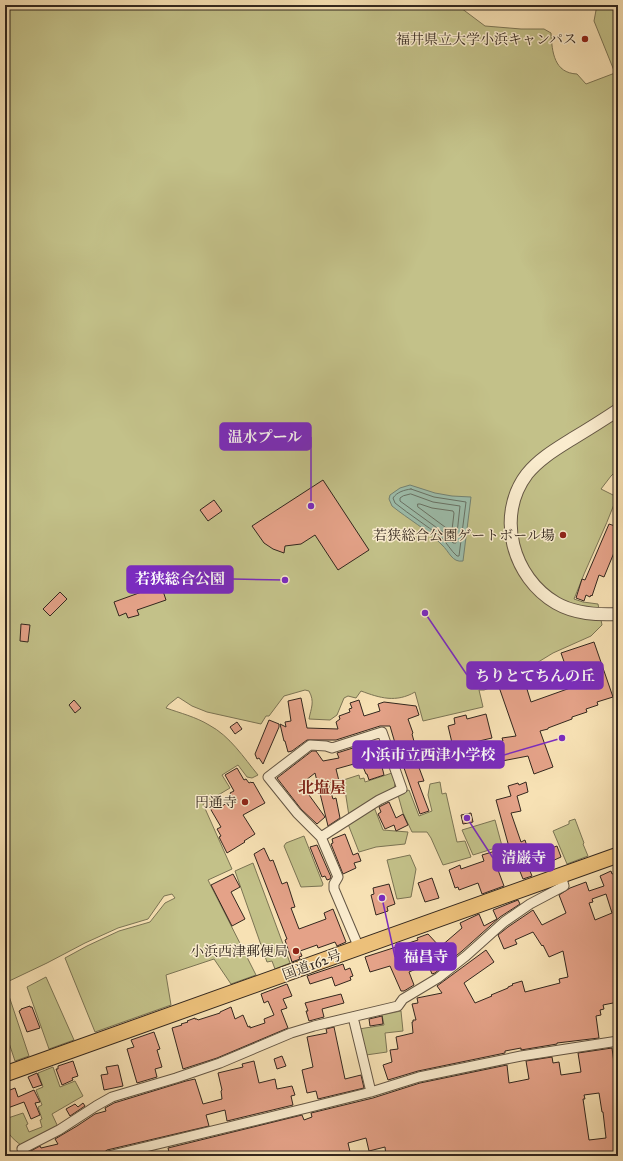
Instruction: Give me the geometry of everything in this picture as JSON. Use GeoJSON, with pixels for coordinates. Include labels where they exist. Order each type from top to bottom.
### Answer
{"type":"FeatureCollection","features":[{"type":"Feature","properties":{"kind":"highway","name":"国道162号"},"geometry":{"type":"LineString","coordinates":[[5,1074],[618,855]]}},
{"type":"Feature","properties":{"kind":"street"},"geometry":{"type":"LineString","coordinates":[[618,410],[552,452],[534,466],[519,487],[513,505],[511,520],[513,544],[517,558],[523,571],[532,584],[545,596],[557,604],[575,611],[596,615],[618,614]]}},
{"type":"Feature","properties":{"kind":"street"},"geometry":{"type":"LineString","coordinates":[[322,837],[379,800],[402,789],[382,732],[332,748],[310,745],[268,777],[297,813],[322,837],[338,877],[334,884],[334,889],[359,948]]}},
{"type":"Feature","properties":{"kind":"street"},"geometry":{"type":"LineString","coordinates":[[24,1156],[22,1149],[59,1130],[112,1097],[220,1063],[291,1033],[328,1022],[398,1006],[403,998],[438,978],[466,956],[504,922],[530,904],[564,886],[561,875]]}},
{"type":"Feature","properties":{"kind":"street"},"geometry":{"type":"LineString","coordinates":[[353,1017],[371,1092]]}},
{"type":"Feature","properties":{"kind":"street"},"geometry":{"type":"LineString","coordinates":[[108,1156],[371,1092],[419,1077],[482,1063],[618,1041]]}},
{"type":"Feature","properties":{"kind":"shaded area"},"geometry":{"type":"Polygon","coordinates":[[[5,5],[457,5],[485,26],[544,29],[551,33],[552,47],[559,66],[569,73],[577,74],[586,84],[615,73],[594,21],[597,5],[618,5],[618,469],[601,489],[617,497],[574,599],[598,604],[602,625],[591,636],[553,653],[519,676],[484,690],[479,690],[483,707],[423,721],[415,692],[401,697],[388,698],[375,696],[361,691],[356,698],[348,696],[344,698],[337,715],[330,720],[309,719],[312,698],[309,691],[305,690],[284,696],[269,716],[266,716],[261,724],[207,712],[192,706],[178,697],[168,705],[166,708],[204,722],[224,735],[258,775],[252,778],[247,777],[238,765],[222,775],[230,788],[203,804],[232,869],[208,880],[256,975],[231,984],[214,959],[166,975],[171,1005],[95,1032],[65,958],[119,931],[150,922],[165,903],[175,898],[172,894],[164,896],[148,919],[118,928],[5,983],[5,5]]]}},
{"type":"Feature","properties":{"kind":"shaded area"},"geometry":{"type":"Polygon","coordinates":[[[392,773],[395,783],[394,789],[349,816],[345,790],[333,790],[331,784],[359,775],[360,779],[364,778],[365,782],[392,773]]]}},
{"type":"Feature","properties":{"kind":"shaded area"},"geometry":{"type":"Polygon","coordinates":[[[440,782],[442,794],[446,793],[457,842],[465,841],[471,857],[443,865],[427,832],[412,832],[403,813],[398,795],[409,790],[419,816],[432,811],[428,795],[430,784],[440,782]]]}},
{"type":"Feature","properties":{"kind":"shaded area"},"geometry":{"type":"Polygon","coordinates":[[[374,807],[383,830],[408,832],[405,844],[376,847],[359,852],[348,824],[374,807]]]}},
{"type":"Feature","properties":{"kind":"shaded area"},"geometry":{"type":"Polygon","coordinates":[[[575,819],[588,856],[567,864],[553,831],[569,824],[569,821],[575,819]]]}},
{"type":"Feature","properties":{"kind":"shaded area"},"geometry":{"type":"Polygon","coordinates":[[[495,820],[502,846],[473,855],[462,830],[495,820]]]}},
{"type":"Feature","properties":{"kind":"shaded area"},"geometry":{"type":"Polygon","coordinates":[[[304,836],[323,884],[322,886],[301,887],[284,846],[286,843],[304,836]]]}},
{"type":"Feature","properties":{"kind":"shaded area"},"geometry":{"type":"Polygon","coordinates":[[[410,855],[416,869],[411,897],[397,899],[387,860],[410,855]]]}},
{"type":"Feature","properties":{"kind":"shaded area"},"geometry":{"type":"Polygon","coordinates":[[[253,863],[290,963],[275,969],[272,961],[267,962],[235,871],[253,863]]]}},
{"type":"Feature","properties":{"kind":"shaded area"},"geometry":{"type":"Polygon","coordinates":[[[46,977],[74,1040],[49,1049],[27,987],[46,977]]]}},
{"type":"Feature","properties":{"kind":"shaded area"},"geometry":{"type":"Polygon","coordinates":[[[9,996],[29,1056],[15,1061],[5,1031],[5,997],[9,996]]]}},
{"type":"Feature","properties":{"kind":"shaded area"},"geometry":{"type":"Polygon","coordinates":[[[401,1011],[403,1031],[385,1033],[387,1052],[366,1055],[359,1029],[384,1025],[382,1015],[401,1011]]]}},
{"type":"Feature","properties":{"kind":"shaded area"},"geometry":{"type":"Polygon","coordinates":[[[53,1067],[60,1087],[75,1081],[83,1096],[52,1114],[58,1127],[22,1146],[12,1138],[8,1132],[5,1119],[23,1113],[28,1124],[26,1125],[29,1132],[42,1127],[40,1120],[42,1119],[38,1107],[42,1105],[36,1090],[43,1087],[38,1073],[53,1067]]]}},
{"type":"Feature","properties":{"kind":"water"},"geometry":{"type":"Polygon","coordinates":[[[410,485],[435,493],[471,497],[463,561],[453,558],[431,534],[392,506],[389,499],[390,495],[400,488],[410,485]]]}},
{"type":"Feature","properties":{"kind":"building"},"geometry":{"type":"Polygon","coordinates":[[[323,480],[369,550],[338,570],[315,535],[301,544],[285,546],[284,553],[273,549],[264,543],[252,526],[323,480]]]}},
{"type":"Feature","properties":{"kind":"building"},"geometry":{"type":"Polygon","coordinates":[[[214,500],[222,511],[208,521],[200,510],[214,500]]]}},
{"type":"Feature","properties":{"kind":"building"},"geometry":{"type":"Polygon","coordinates":[[[609,524],[618,527],[618,543],[604,577],[599,575],[592,596],[591,595],[590,597],[586,595],[584,601],[576,598],[582,579],[585,580],[609,524]]]}},
{"type":"Feature","properties":{"kind":"building"},"geometry":{"type":"Polygon","coordinates":[[[161,585],[166,600],[137,610],[139,615],[128,618],[126,613],[119,616],[114,602],[161,585]]]}},
{"type":"Feature","properties":{"kind":"building"},"geometry":{"type":"Polygon","coordinates":[[[60,592],[67,599],[50,616],[43,609],[60,592]]]}},
{"type":"Feature","properties":{"kind":"building"},"geometry":{"type":"Polygon","coordinates":[[[21,624],[30,625],[28,642],[20,641],[21,624]]]}},
{"type":"Feature","properties":{"kind":"building"},"geometry":{"type":"Polygon","coordinates":[[[594,642],[613,697],[597,702],[598,705],[586,709],[587,712],[572,717],[572,719],[540,731],[553,767],[534,774],[528,756],[502,761],[501,757],[477,762],[475,753],[503,741],[502,738],[516,736],[499,687],[520,679],[523,687],[526,686],[531,702],[573,687],[561,653],[594,642]]]}},
{"type":"Feature","properties":{"kind":"building"},"geometry":{"type":"Polygon","coordinates":[[[301,698],[307,728],[338,729],[336,722],[340,719],[339,716],[350,712],[349,709],[352,708],[350,703],[359,700],[364,716],[380,711],[378,704],[384,702],[416,706],[419,715],[408,719],[415,745],[411,746],[424,781],[418,782],[429,811],[420,814],[403,765],[400,765],[394,748],[396,747],[390,726],[380,726],[336,740],[307,740],[292,751],[288,752],[280,724],[286,727],[285,722],[291,721],[288,701],[301,698]]]}},
{"type":"Feature","properties":{"kind":"building"},"geometry":{"type":"Polygon","coordinates":[[[74,700],[81,708],[75,713],[69,705],[74,700]]]}},
{"type":"Feature","properties":{"kind":"building"},"geometry":{"type":"Polygon","coordinates":[[[486,714],[492,738],[453,747],[448,726],[455,724],[454,718],[466,715],[467,719],[486,714]]]}},
{"type":"Feature","properties":{"kind":"building"},"geometry":{"type":"Polygon","coordinates":[[[269,720],[279,724],[279,727],[263,764],[259,758],[257,759],[255,754],[269,720]]]}},
{"type":"Feature","properties":{"kind":"building"},"geometry":{"type":"Polygon","coordinates":[[[237,722],[242,729],[235,734],[230,727],[237,722]]]}},
{"type":"Feature","properties":{"kind":"building"},"geometry":{"type":"Polygon","coordinates":[[[372,742],[384,775],[369,780],[361,762],[336,769],[339,781],[328,783],[333,799],[336,798],[340,818],[328,826],[315,773],[301,784],[325,817],[317,824],[301,809],[277,778],[312,751],[316,751],[323,761],[339,758],[337,753],[372,742]]]}},
{"type":"Feature","properties":{"kind":"building","name":"円通寺"},"geometry":{"type":"Polygon","coordinates":[[[237,768],[244,780],[246,779],[249,783],[253,782],[265,803],[243,815],[255,834],[227,853],[219,837],[221,836],[217,829],[221,827],[207,803],[214,799],[219,808],[233,799],[230,793],[234,791],[225,775],[237,768]]]}},
{"type":"Feature","properties":{"kind":"building"},"geometry":{"type":"Polygon","coordinates":[[[526,782],[528,792],[517,796],[521,811],[511,813],[521,842],[525,840],[530,856],[557,846],[561,857],[530,871],[532,876],[523,879],[516,864],[498,870],[504,886],[482,894],[478,883],[459,890],[458,887],[455,888],[449,870],[460,865],[461,869],[484,861],[482,855],[509,847],[496,800],[511,796],[508,786],[518,783],[519,785],[526,782]]]}},
{"type":"Feature","properties":{"kind":"building"},"geometry":{"type":"Polygon","coordinates":[[[389,802],[396,818],[403,814],[408,825],[396,831],[394,825],[385,829],[378,814],[381,812],[379,807],[389,802]]]}},
{"type":"Feature","properties":{"kind":"building"},"geometry":{"type":"Polygon","coordinates":[[[471,813],[473,822],[463,824],[461,815],[471,813]]]}},
{"type":"Feature","properties":{"kind":"building"},"geometry":{"type":"Polygon","coordinates":[[[345,834],[353,855],[358,853],[361,861],[354,863],[356,868],[343,874],[331,844],[333,843],[332,839],[345,834]]]}},
{"type":"Feature","properties":{"kind":"building"},"geometry":{"type":"Polygon","coordinates":[[[317,845],[331,877],[327,880],[325,876],[322,877],[310,847],[317,845]]]}},
{"type":"Feature","properties":{"kind":"building"},"geometry":{"type":"Polygon","coordinates":[[[264,848],[270,861],[273,860],[282,884],[287,882],[295,907],[291,908],[299,929],[326,919],[324,913],[333,909],[346,942],[337,946],[335,942],[318,948],[317,945],[300,951],[302,956],[299,957],[300,959],[292,962],[285,940],[287,939],[254,854],[264,848]]]}},
{"type":"Feature","properties":{"kind":"building"},"geometry":{"type":"Polygon","coordinates":[[[611,871],[612,874],[615,873],[618,880],[618,991],[616,992],[618,1002],[603,1005],[604,1009],[600,1010],[601,1015],[596,1016],[599,1038],[557,1043],[521,1050],[521,1048],[505,1051],[505,1053],[418,1071],[388,1080],[383,1065],[392,1062],[390,1050],[398,1049],[396,1037],[413,1033],[412,1022],[413,1020],[416,1020],[412,1004],[418,1003],[417,998],[442,993],[437,986],[486,950],[494,962],[464,983],[475,1003],[508,988],[513,985],[512,984],[522,981],[525,992],[560,983],[559,979],[568,977],[563,951],[549,957],[543,945],[542,946],[533,932],[515,940],[517,944],[504,949],[498,935],[533,910],[542,925],[566,913],[559,895],[570,888],[586,882],[589,891],[604,886],[600,876],[611,871]],[[606,894],[592,899],[593,902],[589,903],[595,920],[612,913],[606,894]]]}},
{"type":"Feature","properties":{"kind":"building"},"geometry":{"type":"Polygon","coordinates":[[[233,874],[240,887],[231,892],[245,919],[232,926],[211,885],[233,874]]]}},
{"type":"Feature","properties":{"kind":"building"},"geometry":{"type":"Polygon","coordinates":[[[432,878],[439,898],[425,902],[418,883],[432,878]]]}},
{"type":"Feature","properties":{"kind":"building"},"geometry":{"type":"Polygon","coordinates":[[[389,884],[395,904],[387,907],[388,911],[376,915],[371,895],[374,894],[373,888],[389,884]]]}},
{"type":"Feature","properties":{"kind":"building"},"geometry":{"type":"Polygon","coordinates":[[[518,900],[520,904],[500,917],[435,973],[432,974],[428,964],[409,972],[414,985],[404,991],[401,991],[390,966],[370,972],[365,957],[418,940],[417,938],[428,934],[440,947],[462,928],[460,923],[479,914],[484,926],[497,919],[493,910],[518,900]]]}},
{"type":"Feature","properties":{"kind":"building"},"geometry":{"type":"Polygon","coordinates":[[[343,964],[345,970],[350,968],[353,976],[350,977],[351,980],[335,986],[332,977],[310,984],[307,976],[343,964]]]}},
{"type":"Feature","properties":{"kind":"building"},"geometry":{"type":"Polygon","coordinates":[[[287,984],[292,996],[283,999],[287,1008],[281,1010],[288,1028],[217,1058],[183,1069],[172,1028],[182,1025],[181,1024],[195,1018],[198,1020],[220,1013],[231,1007],[235,1019],[243,1015],[248,1027],[250,1026],[250,1028],[265,1023],[264,1019],[274,1015],[268,1001],[264,1003],[261,994],[287,984]]]}},
{"type":"Feature","properties":{"kind":"building"},"geometry":{"type":"Polygon","coordinates":[[[341,994],[344,1003],[322,1009],[324,1017],[309,1021],[305,1003],[341,994]]]}},
{"type":"Feature","properties":{"kind":"building"},"geometry":{"type":"Polygon","coordinates":[[[30,1006],[32,1007],[40,1028],[27,1032],[19,1011],[30,1006]]]}},
{"type":"Feature","properties":{"kind":"building"},"geometry":{"type":"Polygon","coordinates":[[[382,1016],[383,1024],[370,1026],[369,1019],[382,1016]]]}},
{"type":"Feature","properties":{"kind":"building"},"geometry":{"type":"Polygon","coordinates":[[[334,1027],[345,1079],[361,1075],[364,1088],[318,1099],[316,1091],[307,1093],[302,1070],[313,1067],[307,1037],[327,1033],[326,1029],[334,1027]]]}},
{"type":"Feature","properties":{"kind":"building"},"geometry":{"type":"Polygon","coordinates":[[[154,1032],[160,1049],[157,1050],[162,1067],[155,1069],[157,1077],[137,1083],[127,1049],[134,1047],[131,1040],[154,1032]]]}},
{"type":"Feature","properties":{"kind":"building"},"geometry":{"type":"Polygon","coordinates":[[[612,1048],[618,1093],[618,1156],[386,1156],[385,1147],[369,1151],[366,1138],[348,1143],[351,1156],[170,1156],[168,1148],[302,1115],[304,1120],[312,1117],[311,1113],[373,1098],[420,1083],[507,1065],[509,1083],[529,1079],[526,1061],[552,1057],[553,1063],[559,1062],[561,1075],[581,1072],[578,1053],[612,1048]],[[599,1093],[584,1095],[585,1099],[583,1099],[589,1140],[606,1138],[599,1093]]]}},
{"type":"Feature","properties":{"kind":"building"},"geometry":{"type":"Polygon","coordinates":[[[282,1056],[286,1066],[277,1069],[274,1059],[282,1056]]]}},
{"type":"Feature","properties":{"kind":"building"},"geometry":{"type":"Polygon","coordinates":[[[73,1061],[78,1076],[62,1085],[56,1069],[58,1069],[58,1066],[73,1061]]]}},
{"type":"Feature","properties":{"kind":"building"},"geometry":{"type":"Polygon","coordinates":[[[254,1061],[259,1083],[275,1079],[277,1089],[292,1086],[295,1095],[291,1096],[293,1105],[227,1121],[225,1110],[206,1115],[209,1126],[107,1150],[99,1155],[98,1152],[81,1156],[30,1156],[29,1152],[40,1146],[41,1148],[58,1144],[55,1139],[95,1114],[106,1111],[105,1108],[114,1103],[186,1081],[195,1079],[203,1104],[222,1099],[222,1090],[218,1073],[243,1067],[242,1064],[254,1061]]]}},
{"type":"Feature","properties":{"kind":"building"},"geometry":{"type":"Polygon","coordinates":[[[118,1065],[123,1086],[104,1090],[101,1075],[108,1074],[106,1067],[118,1065]]]}},
{"type":"Feature","properties":{"kind":"building"},"geometry":{"type":"Polygon","coordinates":[[[37,1073],[42,1085],[33,1088],[28,1077],[37,1073]]]}},
{"type":"Feature","properties":{"kind":"building"},"geometry":{"type":"Polygon","coordinates":[[[15,1088],[18,1097],[34,1090],[40,1102],[35,1103],[40,1115],[31,1119],[24,1102],[5,1109],[5,1092],[15,1088]]]}},
{"type":"Feature","properties":{"kind":"building"},"geometry":{"type":"Polygon","coordinates":[[[83,1103],[85,1106],[70,1116],[66,1109],[75,1104],[78,1107],[83,1103]]]}},
{"type":"Feature","properties":{"kind":"place","name":"福井県立大学小浜キャンパス"},"geometry":{"type":"Point","coordinates":[585,39]}},
{"type":"Feature","properties":{"kind":"place","name":"温水プール"},"geometry":{"type":"Point","coordinates":[311,506]}},
{"type":"Feature","properties":{"kind":"place","name":"若狭総合公園ゲートボール場"},"geometry":{"type":"Point","coordinates":[563,535]}},
{"type":"Feature","properties":{"kind":"place","name":"若狭総合公園"},"geometry":{"type":"Point","coordinates":[285,580]}},
{"type":"Feature","properties":{"kind":"place","name":"ちりとてちんの丘"},"geometry":{"type":"Point","coordinates":[425,613]}},
{"type":"Feature","properties":{"kind":"place","name":"小浜市立西津小学校"},"geometry":{"type":"Point","coordinates":[562,738]}},
{"type":"Feature","properties":{"kind":"place","name":"円通寺"},"geometry":{"type":"Point","coordinates":[245,802]}},
{"type":"Feature","properties":{"kind":"place","name":"清巌寺"},"geometry":{"type":"Point","coordinates":[467,818]}},
{"type":"Feature","properties":{"kind":"place","name":"福昌寺"},"geometry":{"type":"Point","coordinates":[382,898]}},
{"type":"Feature","properties":{"kind":"place","name":"小浜西津郵便局"},"geometry":{"type":"Point","coordinates":[296,951]}},
{"type":"Feature","properties":{"kind":"district","name":"北塩屋"},"geometry":{"type":"Point","coordinates":[322,787]}}]}
